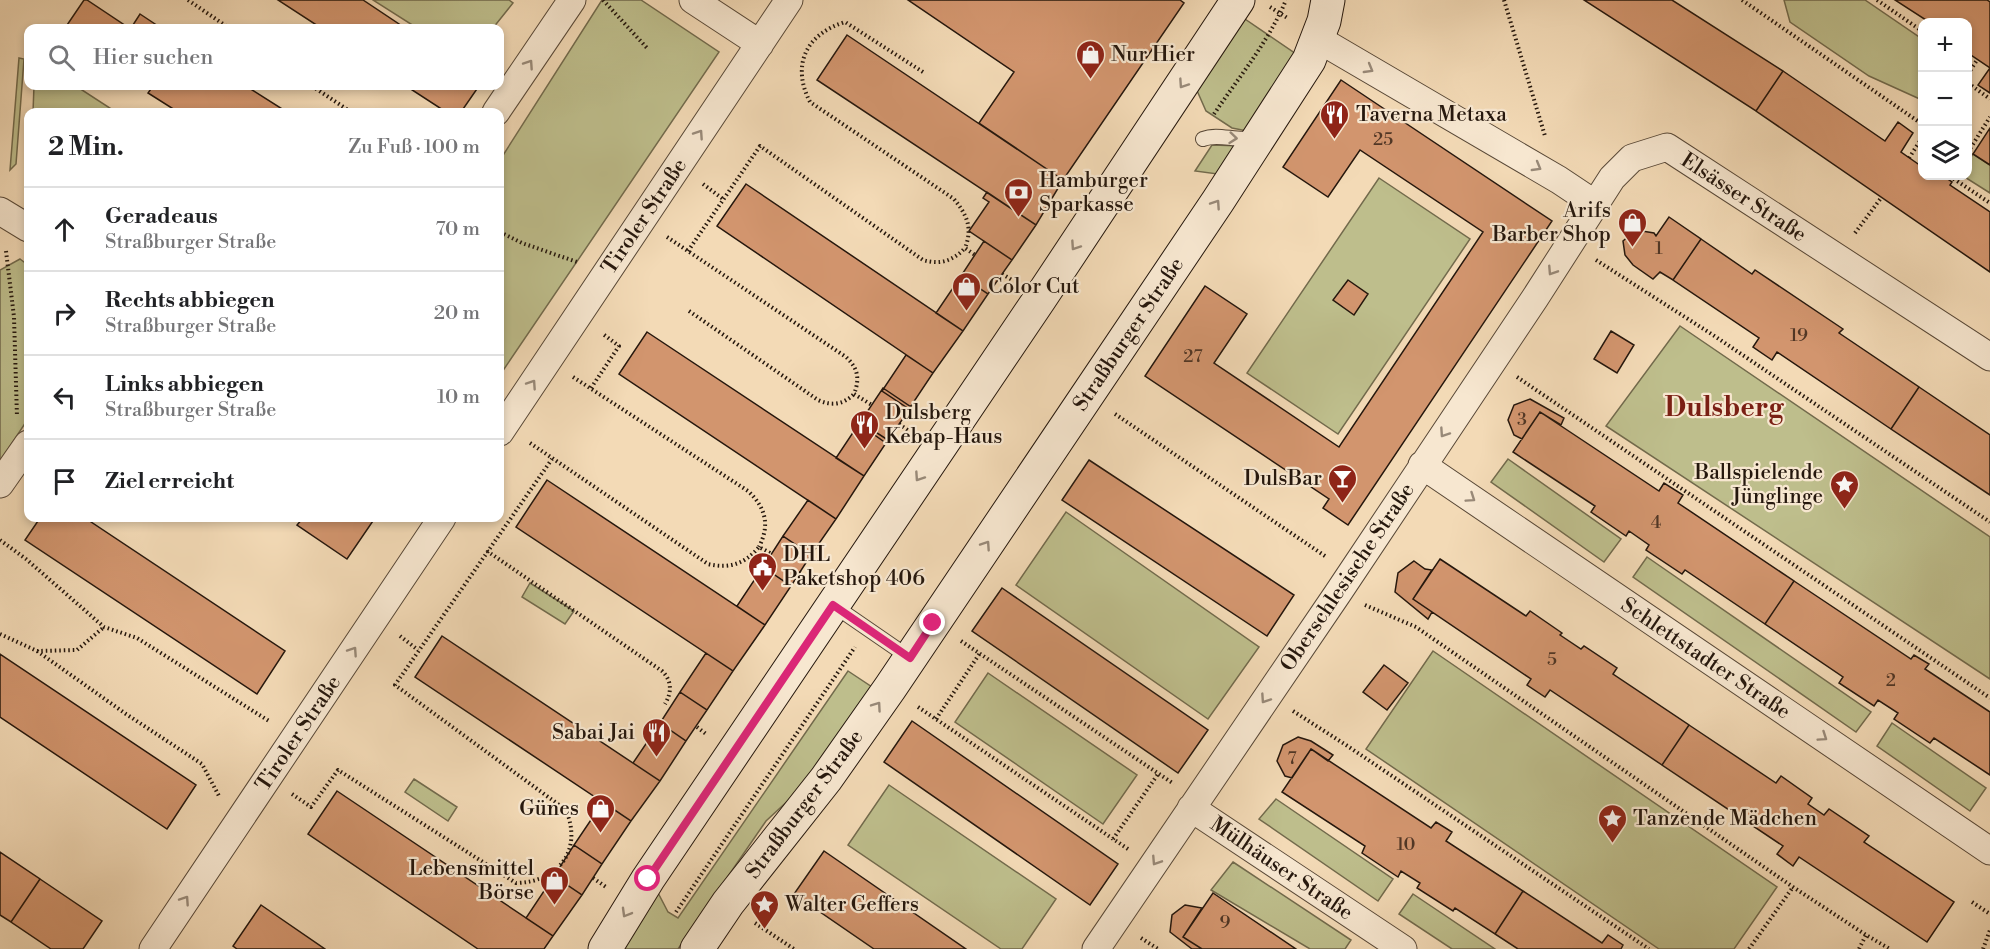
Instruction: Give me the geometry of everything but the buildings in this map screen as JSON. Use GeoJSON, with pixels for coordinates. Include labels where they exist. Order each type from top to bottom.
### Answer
{"type":"FeatureCollection","features":[{"type":"Feature","properties":{"kind":"main road"},"geometry":{"type":"LineString","coordinates":[[605,949],[648,879],[1092,222],[1238,0]]}},
{"type":"Feature","properties":{"kind":"main road","name":"Straßburger Straße"},"geometry":{"type":"LineString","coordinates":[[696,949],[728,903],[826,779],[890,688],[1262,133],[1309,60],[1318,39],[1328,0]]}},
{"type":"Feature","properties":{"kind":"street"},"geometry":{"type":"LineString","coordinates":[[499,108],[572,0]]}},
{"type":"Feature","properties":{"kind":"street"},"geometry":{"type":"LineString","coordinates":[[693,0],[760,44]]}},
{"type":"Feature","properties":{"kind":"street","name":"Tiroler Straße"},"geometry":{"type":"LineString","coordinates":[[504,426],[789,0]]}},
{"type":"Feature","properties":{"kind":"street"},"geometry":{"type":"LineString","coordinates":[[1318,39],[1559,180],[1595,204]]}},
{"type":"Feature","properties":{"kind":"street","name":"Elsässer Straße"},"geometry":{"type":"LineString","coordinates":[[1595,204],[1612,178],[1632,158],[1667,147],[1990,357]]}},
{"type":"Feature","properties":{"kind":"street","name":"Oberschlesische Straße"},"geometry":{"type":"LineString","coordinates":[[1096,949],[1493,361],[1595,204]]}},
{"type":"Feature","properties":{"kind":"street"},"geometry":{"type":"LineString","coordinates":[[1,211],[24,225]]}},
{"type":"Feature","properties":{"kind":"street"},"geometry":{"type":"LineString","coordinates":[[0,484],[24,451]]}},
{"type":"Feature","properties":{"kind":"street","name":"Schlettstadter Straße"},"geometry":{"type":"LineString","coordinates":[[1422,465],[1990,850]]}},
{"type":"Feature","properties":{"kind":"street","name":"Tiroler Straße"},"geometry":{"type":"LineString","coordinates":[[153,949],[439,522]]}},
{"type":"Feature","properties":{"kind":"street","name":"Mülhäuser Straße"},"geometry":{"type":"LineString","coordinates":[[1194,804],[1403,949]]}},
{"type":"Feature","properties":{"kind":"lane"},"geometry":{"type":"LineString","coordinates":[[1203,139],[1218,136],[1253,138],[1262,133]]}},
{"type":"Feature","properties":{"kind":"lane"},"geometry":{"type":"LineString","coordinates":[[833,605],[910,658]]}},
{"type":"Feature","properties":{"kind":"path"},"geometry":{"type":"LineString","coordinates":[[188,0],[223,24]]}},
{"type":"Feature","properties":{"kind":"path"},"geometry":{"type":"LineString","coordinates":[[603,0],[647,48]]}},
{"type":"Feature","properties":{"kind":"path"},"geometry":{"type":"LineString","coordinates":[[1203,139],[1212,116],[1275,22],[1286,0]]}},
{"type":"Feature","properties":{"kind":"path"},"geometry":{"type":"LineString","coordinates":[[1503,0],[1559,180]]}},
{"type":"Feature","properties":{"kind":"path"},"geometry":{"type":"LineString","coordinates":[[1742,0],[1918,121]]}},
{"type":"Feature","properties":{"kind":"path"},"geometry":{"type":"LineString","coordinates":[[1877,0],[1918,28]]}},
{"type":"Feature","properties":{"kind":"path"},"geometry":{"type":"LineString","coordinates":[[689,311],[818,400],[837,404],[844,402],[854,393],[858,378],[857,370],[846,357],[688,251],[760,146],[923,260],[941,263],[958,255],[965,248],[969,238],[967,218],[954,199],[810,102],[801,79],[801,66],[810,44],[832,26],[845,22],[923,72]]}},
{"type":"Feature","properties":{"kind":"path"},"geometry":{"type":"LineString","coordinates":[[1969,72],[1977,60]]}},
{"type":"Feature","properties":{"kind":"path"},"geometry":{"type":"LineString","coordinates":[[1972,86],[1990,99]]}},
{"type":"Feature","properties":{"kind":"path"},"geometry":{"type":"LineString","coordinates":[[318,90],[345,108]]}},
{"type":"Feature","properties":{"kind":"path"},"geometry":{"type":"LineString","coordinates":[[1972,146],[1990,117]]}},
{"type":"Feature","properties":{"kind":"path"},"geometry":{"type":"LineString","coordinates":[[1909,158],[1918,145]]}},
{"type":"Feature","properties":{"kind":"path"},"geometry":{"type":"LineString","coordinates":[[1956,180],[1990,203]]}},
{"type":"Feature","properties":{"kind":"path"},"geometry":{"type":"LineString","coordinates":[[1837,257],[1881,198]]}},
{"type":"Feature","properties":{"kind":"path"},"geometry":{"type":"LineString","coordinates":[[1,211],[14,317],[24,451]]}},
{"type":"Feature","properties":{"kind":"path"},"geometry":{"type":"LineString","coordinates":[[504,234],[522,243],[577,262],[621,251]]}},
{"type":"Feature","properties":{"kind":"path"},"geometry":{"type":"LineString","coordinates":[[1570,244],[1713,335],[1990,522]]}},
{"type":"Feature","properties":{"kind":"path"},"geometry":{"type":"LineString","coordinates":[[965,248],[975,255]]}},
{"type":"Feature","properties":{"kind":"path"},"geometry":{"type":"LineString","coordinates":[[311,807],[338,770],[516,883],[545,878],[565,860],[571,843],[572,829],[566,810],[395,685],[552,459],[708,564],[728,567],[740,563],[751,557],[759,547],[766,524],[764,512],[758,500],[748,491],[591,388],[619,346]]}},
{"type":"Feature","properties":{"kind":"path"},"geometry":{"type":"LineString","coordinates":[[1493,361],[1990,698]]}},
{"type":"Feature","properties":{"kind":"path"},"geometry":{"type":"LineString","coordinates":[[854,393],[872,405]]}},
{"type":"Feature","properties":{"kind":"path"},"geometry":{"type":"LineString","coordinates":[[1086,396],[1344,583],[1416,627],[1793,887],[1890,949]]}},
{"type":"Feature","properties":{"kind":"path"},"geometry":{"type":"LineString","coordinates":[[0,540],[26,559],[104,627],[137,638],[295,737]]}},
{"type":"Feature","properties":{"kind":"path"},"geometry":{"type":"LineString","coordinates":[[759,547],[771,554]]}},
{"type":"Feature","properties":{"kind":"path"},"geometry":{"type":"LineString","coordinates":[[487,551],[662,670],[669,680],[670,689],[665,704]]}},
{"type":"Feature","properties":{"kind":"path"},"geometry":{"type":"LineString","coordinates":[[933,623],[1158,774],[1194,804]]}},
{"type":"Feature","properties":{"kind":"path"},"geometry":{"type":"LineString","coordinates":[[37,651],[77,650],[104,627]]}},
{"type":"Feature","properties":{"kind":"path"},"geometry":{"type":"LineString","coordinates":[[676,912],[867,629]]}},
{"type":"Feature","properties":{"kind":"path"},"geometry":{"type":"LineString","coordinates":[[0,634],[37,651],[202,764],[236,825]]}},
{"type":"Feature","properties":{"kind":"path"},"geometry":{"type":"LineString","coordinates":[[936,719],[980,653]]}},
{"type":"Feature","properties":{"kind":"path"},"geometry":{"type":"LineString","coordinates":[[890,688],[1153,866]]}},
{"type":"Feature","properties":{"kind":"path"},"geometry":{"type":"LineString","coordinates":[[1267,695],[1346,744],[1649,949]]}},
{"type":"Feature","properties":{"kind":"path"},"geometry":{"type":"LineString","coordinates":[[1113,839],[1158,774]]}},
{"type":"Feature","properties":{"kind":"path"},"geometry":{"type":"LineString","coordinates":[[1749,949],[1793,887]]}},
{"type":"Feature","properties":{"kind":"path"},"geometry":{"type":"LineString","coordinates":[[1972,902],[1990,914]]}},
{"type":"Feature","properties":{"kind":"path"},"geometry":{"type":"LineString","coordinates":[[1983,949],[1990,930]]}},
{"type":"Feature","properties":{"kind":"path"},"geometry":{"type":"LineString","coordinates":[[769,933],[794,949]]}},
{"type":"Feature","properties":{"kind":"path"},"geometry":{"type":"LineString","coordinates":[[1859,949],[1866,935]]}},
{"type":"Feature","properties":{"kind":"green space"},"geometry":{"type":"Polygon","coordinates":[[[373,0],[509,0],[513,3],[496,24],[411,24],[373,0]]]}},
{"type":"Feature","properties":{"kind":"green space"},"geometry":{"type":"Polygon","coordinates":[[[602,0],[641,0],[719,52],[504,369],[504,154],[602,0]]]}},
{"type":"Feature","properties":{"kind":"green space"},"geometry":{"type":"Polygon","coordinates":[[[1784,0],[1865,0],[1918,36],[1918,98],[1869,76],[1790,22],[1784,0]]]}},
{"type":"Feature","properties":{"kind":"green space"},"geometry":{"type":"Polygon","coordinates":[[[1242,17],[1299,56],[1247,131],[1232,128],[1206,111],[1195,86],[1242,17]]]}},
{"type":"Feature","properties":{"kind":"green space"},"geometry":{"type":"Polygon","coordinates":[[[19,58],[24,59],[16,164],[10,170],[19,58]]]}},
{"type":"Feature","properties":{"kind":"green space"},"geometry":{"type":"Polygon","coordinates":[[[34,90],[82,90],[110,108],[33,108],[34,90]]]}},
{"type":"Feature","properties":{"kind":"green space"},"geometry":{"type":"Polygon","coordinates":[[[1212,145],[1244,146],[1225,175],[1195,171],[1212,145]]]}},
{"type":"Feature","properties":{"kind":"green space"},"geometry":{"type":"Polygon","coordinates":[[[1972,155],[1990,165],[1990,193],[1969,180],[1972,180],[1972,155]]]}},
{"type":"Feature","properties":{"kind":"green space"},"geometry":{"type":"Polygon","coordinates":[[[1379,178],[1470,239],[1338,434],[1247,373],[1379,178]]]}},
{"type":"Feature","properties":{"kind":"green space"},"geometry":{"type":"Polygon","coordinates":[[[20,259],[24,262],[24,425],[0,461],[0,270],[20,259]]]}},
{"type":"Feature","properties":{"kind":"green space"},"geometry":{"type":"Polygon","coordinates":[[[1680,326],[1990,537],[1990,679],[1606,426],[1680,326]]]}},
{"type":"Feature","properties":{"kind":"green space"},"geometry":{"type":"Polygon","coordinates":[[[1508,459],[1621,539],[1604,562],[1491,482],[1508,459]]]}},
{"type":"Feature","properties":{"kind":"green space"},"geometry":{"type":"Polygon","coordinates":[[[1066,512],[1259,647],[1208,719],[1016,585],[1066,512]]]}},
{"type":"Feature","properties":{"kind":"green space"},"geometry":{"type":"Polygon","coordinates":[[[1647,557],[1871,712],[1856,732],[1633,577],[1647,557]]]}},
{"type":"Feature","properties":{"kind":"green space"},"geometry":{"type":"Polygon","coordinates":[[[530,583],[574,611],[565,624],[522,597],[530,583]]]}},
{"type":"Feature","properties":{"kind":"green space"},"geometry":{"type":"Polygon","coordinates":[[[1433,651],[1777,887],[1734,949],[1659,949],[1366,749],[1433,651]]]}},
{"type":"Feature","properties":{"kind":"green space"},"geometry":{"type":"Polygon","coordinates":[[[848,671],[875,689],[818,773],[766,821],[678,949],[618,949],[655,887],[668,912],[678,918],[848,671]]]}},
{"type":"Feature","properties":{"kind":"green space"},"geometry":{"type":"Polygon","coordinates":[[[988,673],[1137,775],[1103,824],[955,722],[988,673]]]}},
{"type":"Feature","properties":{"kind":"green space"},"geometry":{"type":"Polygon","coordinates":[[[1892,723],[1986,788],[1970,811],[1877,746],[1892,723]]]}},
{"type":"Feature","properties":{"kind":"green space"},"geometry":{"type":"Polygon","coordinates":[[[414,779],[457,807],[448,821],[405,792],[414,779]]]}},
{"type":"Feature","properties":{"kind":"green space"},"geometry":{"type":"Polygon","coordinates":[[[889,785],[1056,899],[1022,949],[1001,949],[848,845],[889,785]]]}},
{"type":"Feature","properties":{"kind":"green space"},"geometry":{"type":"Polygon","coordinates":[[[1276,799],[1393,879],[1378,901],[1259,819],[1276,799]]]}},
{"type":"Feature","properties":{"kind":"green space"},"geometry":{"type":"Polygon","coordinates":[[[1233,862],[1351,940],[1345,949],[1310,949],[1211,890],[1233,862]]]}},
{"type":"Feature","properties":{"kind":"green space"},"geometry":{"type":"Polygon","coordinates":[[[1413,894],[1495,949],[1452,949],[1399,914],[1413,894]]]}},
{"type":"Feature","properties":{"kind":"place","name":"Nur Hier"},"geometry":{"type":"Point","coordinates":[1090,80]}},
{"type":"Feature","properties":{"kind":"place","name":"Taverna Metaxa"},"geometry":{"type":"Point","coordinates":[1335,140]}},
{"type":"Feature","properties":{"kind":"place","name":"Hamburger Sparkasse"},"geometry":{"type":"Point","coordinates":[1018,218]}},
{"type":"Feature","properties":{"kind":"place","name":"Arifs Barber Shop"},"geometry":{"type":"Point","coordinates":[1632,248]}},
{"type":"Feature","properties":{"kind":"place","name":"Color Cut"},"geometry":{"type":"Point","coordinates":[967,312]}},
{"type":"Feature","properties":{"kind":"place","name":"Dulsberg Kebap-Haus"},"geometry":{"type":"Point","coordinates":[864,450]}},
{"type":"Feature","properties":{"kind":"place","name":"DulsBar"},"geometry":{"type":"Point","coordinates":[1343,504]}},
{"type":"Feature","properties":{"kind":"place","name":"Ballspielende Jünglinge"},"geometry":{"type":"Point","coordinates":[1844,510]}},
{"type":"Feature","properties":{"kind":"place","name":"DHL Paketshop 406"},"geometry":{"type":"Point","coordinates":[762,592]}},
{"type":"Feature","properties":{"kind":"place","name":"Sabai Jai"},"geometry":{"type":"Point","coordinates":[656,758]}},
{"type":"Feature","properties":{"kind":"place","name":"Günes"},"geometry":{"type":"Point","coordinates":[600,834]}},
{"type":"Feature","properties":{"kind":"place","name":"Tanzende Mädchen"},"geometry":{"type":"Point","coordinates":[1612,844]}},
{"type":"Feature","properties":{"kind":"place","name":"Lebensmittel Börse"},"geometry":{"type":"Point","coordinates":[555,906]}},
{"type":"Feature","properties":{"kind":"place","name":"Walter Geffers"},"geometry":{"type":"Point","coordinates":[764,930]}},
{"type":"Feature","properties":{"kind":"district","name":"Dulsberg"},"geometry":{"type":"Point","coordinates":[1724,407]}},
{"type":"Feature","properties":{"kind":"route"},"geometry":{"type":"LineString","coordinates":[[648,879],[833,605],[910,658],[933,623]]}}]}
